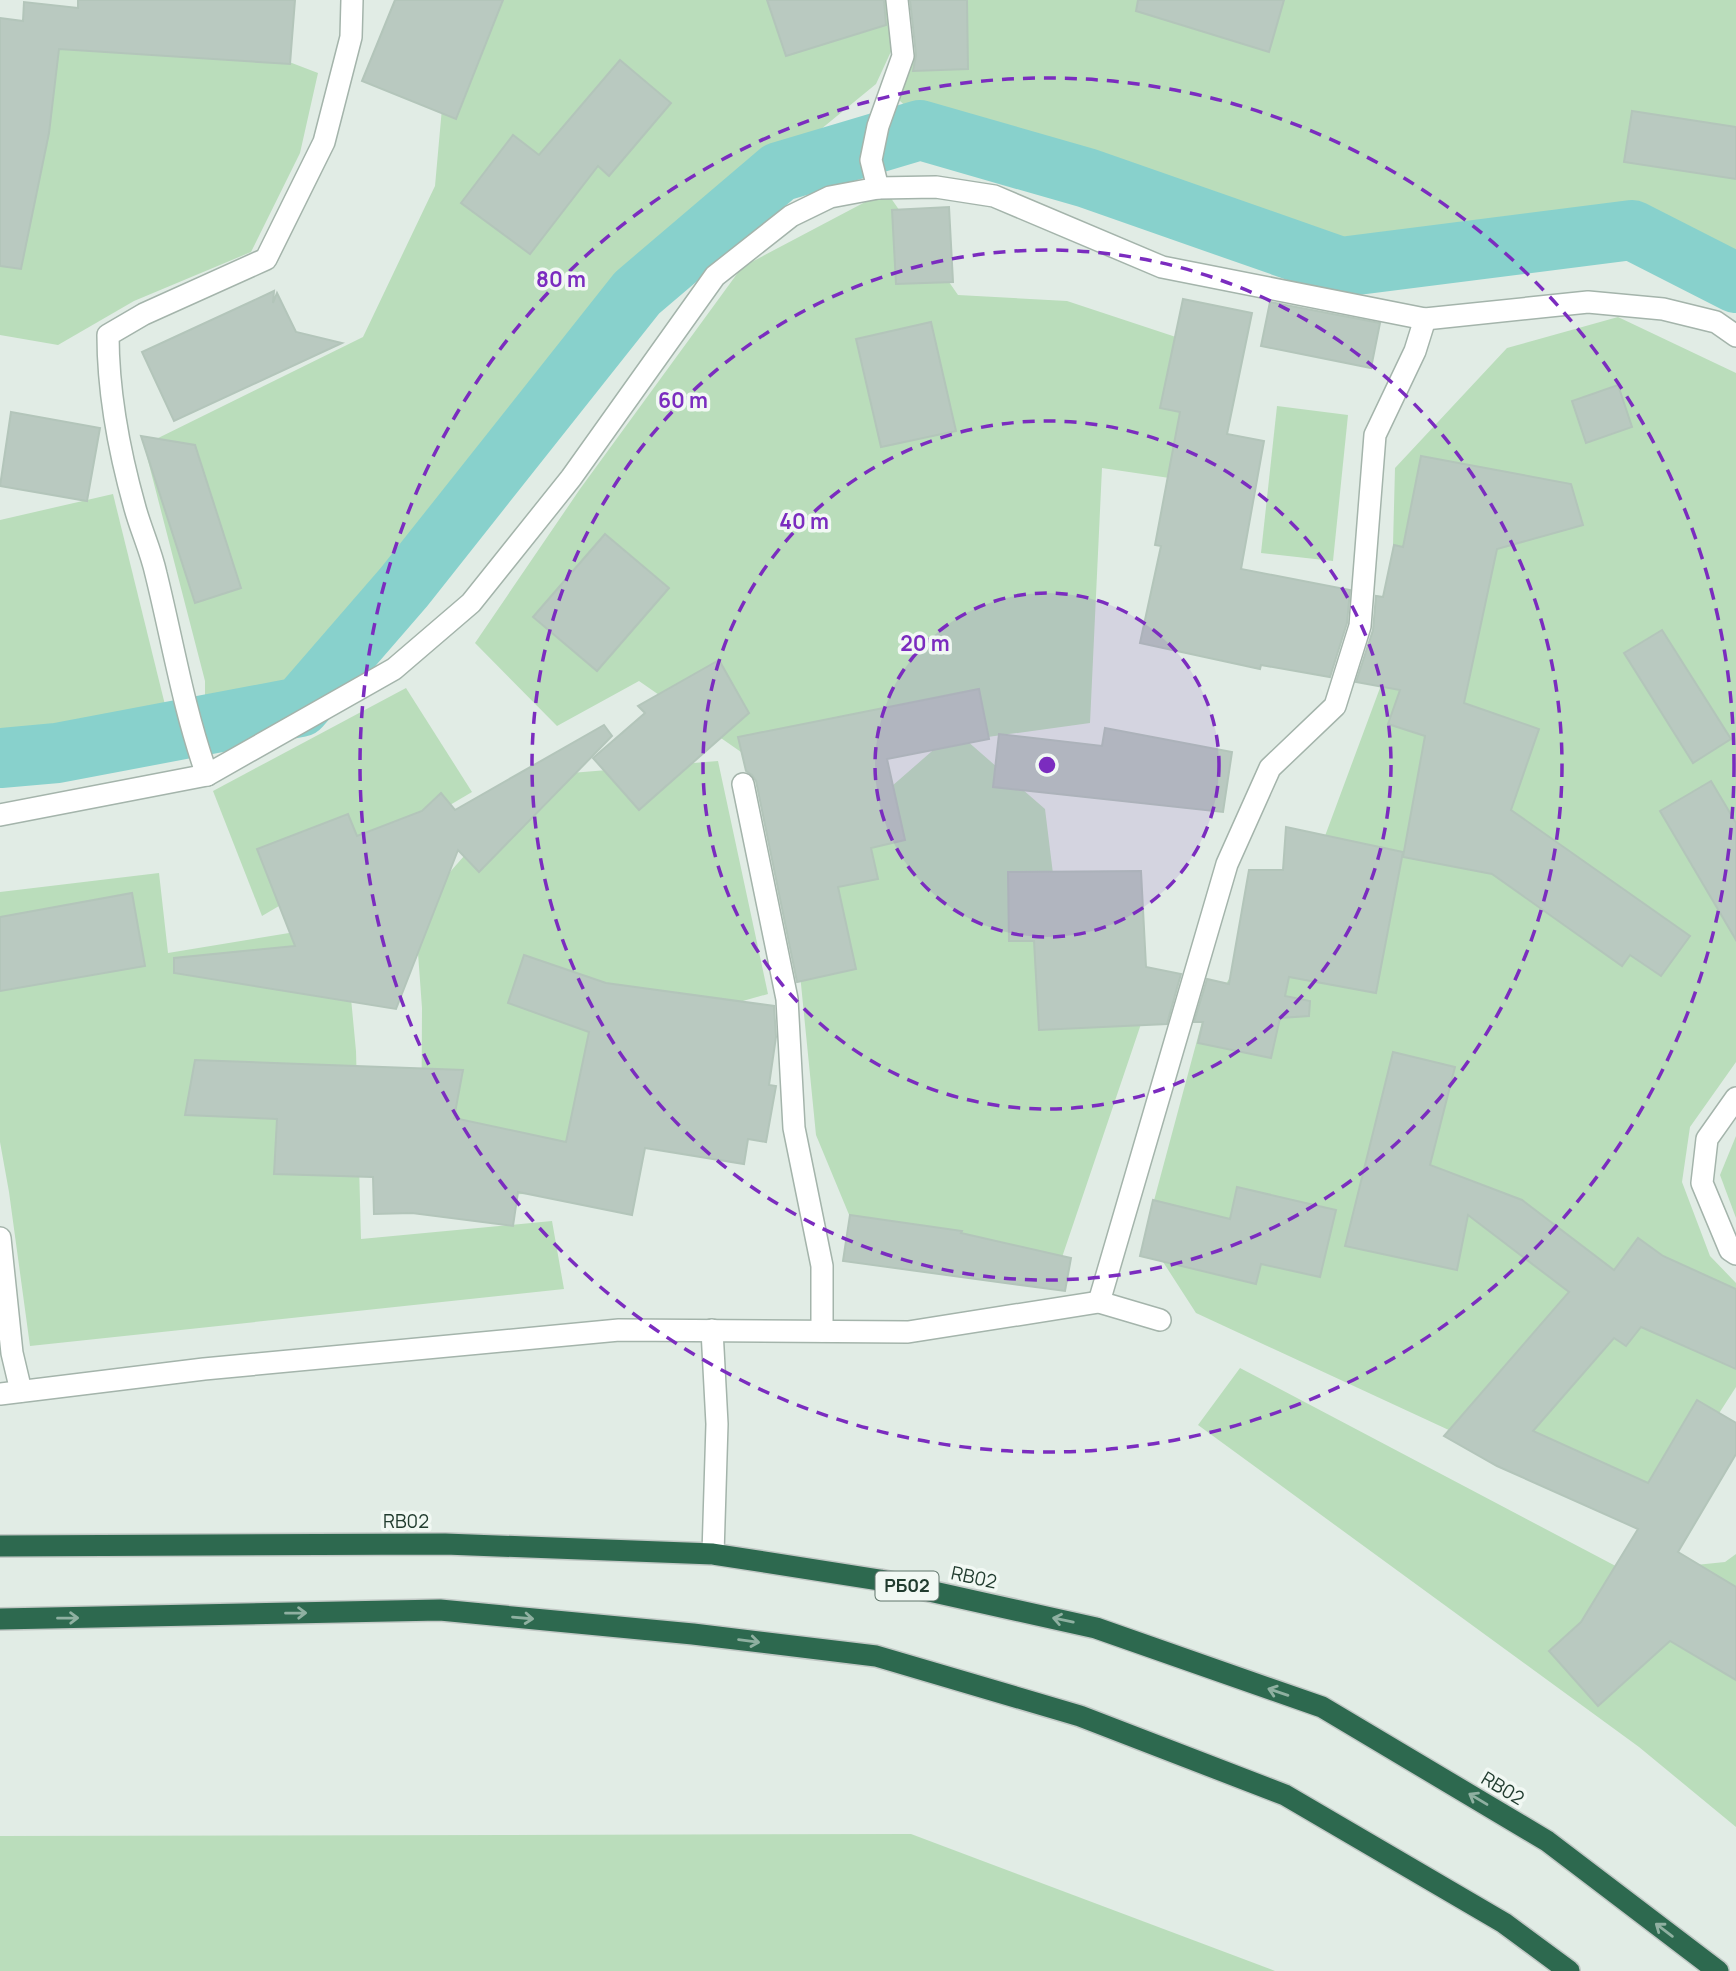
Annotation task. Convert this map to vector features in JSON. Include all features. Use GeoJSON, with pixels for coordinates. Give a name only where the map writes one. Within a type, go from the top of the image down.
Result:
{"type":"FeatureCollection","features":[{"type":"Feature","properties":{"kind":"highway","name":"RB02"},"geometry":{"type":"LineString","coordinates":[[0,1546],[445,1544],[713,1554],[880,1580],[1096,1628],[1322,1707],[1548,1841],[1718,1971]]}},
{"type":"Feature","properties":{"kind":"highway"},"geometry":{"type":"LineString","coordinates":[[0,1619],[440,1610],[693,1634],[876,1656],[1080,1716],[1285,1795],[1504,1923],[1569,1971]]}},
{"type":"Feature","properties":{"kind":"street"},"geometry":{"type":"LineString","coordinates":[[207,775],[191,732],[156,572],[135,510],[113,419],[108,372],[108,335],[144,314],[266,259],[324,142],[351,37],[352,0]]}},
{"type":"Feature","properties":{"kind":"street"},"geometry":{"type":"LineString","coordinates":[[878,188],[872,156],[878,126],[903,56],[897,0]]}},
{"type":"Feature","properties":{"kind":"street"},"geometry":{"type":"LineString","coordinates":[[0,815],[207,775],[394,669],[471,603],[571,478],[715,276],[791,216],[830,197],[878,188],[936,187],[994,196],[1162,267],[1426,319],[1588,302],[1662,309],[1716,322],[1736,337]]}},
{"type":"Feature","properties":{"kind":"street"},"geometry":{"type":"LineString","coordinates":[[1099,1302],[1227,864],[1270,768],[1335,706],[1360,626],[1375,435],[1415,351],[1426,319]]}},
{"type":"Feature","properties":{"kind":"street"},"geometry":{"type":"LineString","coordinates":[[743,784],[788,999],[794,1128],[822,1266],[821,1331]]}},
{"type":"Feature","properties":{"kind":"street"},"geometry":{"type":"LineString","coordinates":[[1736,1098],[1707,1139],[1703,1183],[1730,1250],[1736,1254]]}},
{"type":"Feature","properties":{"kind":"street"},"geometry":{"type":"LineString","coordinates":[[0,1238],[12,1353],[11,1393],[204,1369],[619,1330],[908,1332],[1099,1302],[1160,1320]]}},
{"type":"Feature","properties":{"kind":"street"},"geometry":{"type":"LineString","coordinates":[[712,1331],[717,1424],[713,1554]]}},
{"type":"Feature","properties":{"kind":"green space"},"geometry":{"type":"Polygon","coordinates":[[[459,0],[891,0],[894,45],[876,84],[626,289],[395,584],[269,694],[205,709],[205,681],[144,445],[363,337],[435,186],[448,41],[459,0]]]}},
{"type":"Feature","properties":{"kind":"green space"},"geometry":{"type":"Polygon","coordinates":[[[921,0],[1736,0],[1736,274],[1636,222],[1495,253],[1343,261],[1090,168],[918,118],[899,100],[921,33],[921,0]]]}},
{"type":"Feature","properties":{"kind":"green space"},"geometry":{"type":"Polygon","coordinates":[[[213,33],[318,73],[300,153],[251,252],[134,301],[58,345],[0,335],[0,191],[43,45],[213,33]]]}},
{"type":"Feature","properties":{"kind":"green space"},"geometry":{"type":"Polygon","coordinates":[[[886,191],[958,295],[1067,301],[1194,343],[1183,480],[1102,468],[1090,723],[966,740],[1045,809],[1064,963],[1143,1018],[1055,1278],[862,1246],[816,1135],[800,974],[829,841],[939,745],[764,768],[639,681],[557,726],[475,643],[580,489],[742,267],[886,191]]]}},
{"type":"Feature","properties":{"kind":"green space"},"geometry":{"type":"Polygon","coordinates":[[[1618,317],[1736,373],[1736,1062],[1690,1127],[1682,1182],[1710,1256],[1736,1283],[1736,1387],[1707,1432],[1637,1517],[1196,1313],[1145,1234],[1203,1018],[1325,836],[1390,661],[1395,468],[1507,348],[1618,317]]]}},
{"type":"Feature","properties":{"kind":"green space"},"geometry":{"type":"Polygon","coordinates":[[[1277,406],[1348,415],[1333,561],[1261,553],[1277,406]]]}},
{"type":"Feature","properties":{"kind":"green space"},"geometry":{"type":"Polygon","coordinates":[[[113,494],[168,717],[58,743],[0,748],[0,520],[113,494]]]}},
{"type":"Feature","properties":{"kind":"green space"},"geometry":{"type":"Polygon","coordinates":[[[406,688],[472,792],[262,916],[213,791],[406,688]]]}},
{"type":"Feature","properties":{"kind":"green space"},"geometry":{"type":"Polygon","coordinates":[[[718,761],[768,994],[668,1022],[624,1193],[421,1195],[422,1008],[415,912],[534,776],[718,761]]]}},
{"type":"Feature","properties":{"kind":"green space"},"geometry":{"type":"Polygon","coordinates":[[[159,873],[168,953],[344,924],[356,1051],[361,1239],[552,1221],[564,1289],[30,1346],[0,1142],[0,892],[159,873]]]}},
{"type":"Feature","properties":{"kind":"green space"},"geometry":{"type":"Polygon","coordinates":[[[1736,1136],[1736,1218],[1720,1175],[1736,1136]]]}},
{"type":"Feature","properties":{"kind":"green space"},"geometry":{"type":"Polygon","coordinates":[[[1240,1368],[1627,1572],[1725,1562],[1736,1554],[1736,1827],[1639,1747],[1198,1425],[1240,1368]]]}},
{"type":"Feature","properties":{"kind":"green space"},"geometry":{"type":"Polygon","coordinates":[[[911,1834],[1275,1971],[0,1971],[0,1836],[911,1834]]]}},
{"type":"Feature","properties":{"kind":"building"},"geometry":{"type":"Polygon","coordinates":[[[78,0],[295,0],[290,64],[59,49],[49,133],[21,269],[0,266],[0,18],[23,21],[24,2],[78,8],[78,0]]]}},
{"type":"Feature","properties":{"kind":"building"},"geometry":{"type":"Polygon","coordinates":[[[395,0],[503,0],[456,119],[362,81],[395,0]]]}},
{"type":"Feature","properties":{"kind":"building"},"geometry":{"type":"Polygon","coordinates":[[[767,0],[884,0],[886,25],[786,56],[767,0]]]}},
{"type":"Feature","properties":{"kind":"building"},"geometry":{"type":"Polygon","coordinates":[[[910,0],[967,0],[968,69],[913,71],[916,55],[910,0]]]}},
{"type":"Feature","properties":{"kind":"building"},"geometry":{"type":"Polygon","coordinates":[[[1138,0],[1284,0],[1269,52],[1136,11],[1138,0]]]}},
{"type":"Feature","properties":{"kind":"building"},"geometry":{"type":"Polygon","coordinates":[[[620,60],[671,103],[609,176],[598,166],[530,254],[461,203],[513,135],[539,155],[620,60]]]}},
{"type":"Feature","properties":{"kind":"building"},"geometry":{"type":"Polygon","coordinates":[[[1632,111],[1736,127],[1736,179],[1624,162],[1632,111]]]}},
{"type":"Feature","properties":{"kind":"building"},"geometry":{"type":"Polygon","coordinates":[[[949,207],[953,282],[896,284],[892,210],[949,207]]]}},
{"type":"Feature","properties":{"kind":"building"},"geometry":{"type":"Polygon","coordinates":[[[274,291],[273,303],[277,293],[296,332],[342,343],[174,421],[142,352],[274,291]]]}},
{"type":"Feature","properties":{"kind":"building"},"geometry":{"type":"Polygon","coordinates":[[[1183,299],[1252,313],[1227,434],[1264,441],[1241,569],[1350,590],[1347,623],[1330,677],[1261,665],[1260,669],[1140,643],[1161,546],[1155,545],[1180,412],[1160,408],[1183,299]]]}},
{"type":"Feature","properties":{"kind":"building"},"geometry":{"type":"Polygon","coordinates":[[[1270,302],[1380,323],[1371,368],[1261,346],[1270,302]]]}},
{"type":"Feature","properties":{"kind":"building"},"geometry":{"type":"Polygon","coordinates":[[[931,322],[956,431],[881,447],[856,339],[931,322]]]}},
{"type":"Feature","properties":{"kind":"building"},"geometry":{"type":"Polygon","coordinates":[[[1618,385],[1632,427],[1586,443],[1572,401],[1618,385]]]}},
{"type":"Feature","properties":{"kind":"building"},"geometry":{"type":"Polygon","coordinates":[[[11,412],[100,428],[87,501],[0,486],[11,412]]]}},
{"type":"Feature","properties":{"kind":"building"},"geometry":{"type":"Polygon","coordinates":[[[141,436],[195,445],[241,588],[195,603],[141,436]]]}},
{"type":"Feature","properties":{"kind":"building"},"geometry":{"type":"Polygon","coordinates":[[[1421,456],[1571,484],[1583,525],[1497,549],[1464,703],[1539,729],[1511,810],[1690,936],[1661,976],[1630,955],[1622,966],[1492,874],[1403,857],[1425,736],[1388,724],[1400,690],[1356,682],[1373,630],[1376,596],[1383,597],[1394,545],[1403,547],[1421,456]]]}},
{"type":"Feature","properties":{"kind":"building"},"geometry":{"type":"Polygon","coordinates":[[[605,534],[669,588],[597,671],[533,617],[605,534]]]}},
{"type":"Feature","properties":{"kind":"building"},"geometry":{"type":"Polygon","coordinates":[[[1662,630],[1731,739],[1693,763],[1624,653],[1662,630]]]}},
{"type":"Feature","properties":{"kind":"building"},"geometry":{"type":"Polygon","coordinates":[[[719,660],[749,713],[639,810],[593,758],[645,713],[638,706],[719,660]]]}},
{"type":"Feature","properties":{"kind":"building"},"geometry":{"type":"Polygon","coordinates":[[[979,689],[989,739],[887,759],[905,840],[871,848],[878,879],[838,887],[856,969],[797,982],[756,781],[746,771],[738,737],[979,689]]]}},
{"type":"Feature","properties":{"kind":"building"},"geometry":{"type":"Polygon","coordinates":[[[604,725],[612,736],[479,872],[458,850],[396,1009],[174,973],[174,958],[295,946],[257,849],[348,814],[357,836],[422,811],[441,793],[455,810],[604,725]]]}},
{"type":"Feature","properties":{"kind":"building"},"geometry":{"type":"Polygon","coordinates":[[[1105,728],[1232,752],[1223,812],[993,787],[999,734],[1102,746],[1105,728]]]}},
{"type":"Feature","properties":{"kind":"building"},"geometry":{"type":"Polygon","coordinates":[[[1711,781],[1736,823],[1736,940],[1660,811],[1711,781]]]}},
{"type":"Feature","properties":{"kind":"building"},"geometry":{"type":"Polygon","coordinates":[[[1286,827],[1403,852],[1376,993],[1289,977],[1285,996],[1310,1001],[1309,1016],[1280,1018],[1271,1058],[1198,1043],[1203,1022],[1194,1022],[1207,979],[1229,984],[1249,870],[1283,870],[1286,827]]]}},
{"type":"Feature","properties":{"kind":"building"},"geometry":{"type":"Polygon","coordinates":[[[1141,871],[1146,967],[1181,974],[1167,1024],[1039,1030],[1034,941],[1009,941],[1008,872],[1141,871]]]}},
{"type":"Feature","properties":{"kind":"building"},"geometry":{"type":"Polygon","coordinates":[[[132,893],[145,966],[0,991],[0,917],[132,893]]]}},
{"type":"Feature","properties":{"kind":"building"},"geometry":{"type":"Polygon","coordinates":[[[524,955],[606,983],[774,1006],[776,1037],[769,1085],[776,1086],[766,1142],[748,1139],[744,1164],[645,1148],[632,1215],[518,1192],[513,1226],[412,1213],[374,1214],[373,1177],[274,1174],[277,1119],[185,1115],[195,1060],[463,1070],[454,1118],[566,1142],[589,1032],[508,1003],[524,955]]]}},
{"type":"Feature","properties":{"kind":"building"},"geometry":{"type":"Polygon","coordinates":[[[1393,1052],[1455,1067],[1430,1165],[1522,1200],[1614,1270],[1638,1238],[1663,1256],[1736,1289],[1736,1369],[1641,1327],[1626,1346],[1614,1338],[1533,1431],[1648,1483],[1697,1400],[1736,1423],[1736,1454],[1678,1552],[1736,1587],[1736,1680],[1670,1641],[1598,1706],[1549,1651],[1581,1622],[1638,1529],[1497,1466],[1444,1436],[1569,1292],[1468,1215],[1457,1270],[1345,1246],[1393,1052]]]}},
{"type":"Feature","properties":{"kind":"building"},"geometry":{"type":"Polygon","coordinates":[[[1237,1187],[1336,1210],[1320,1277],[1261,1264],[1256,1284],[1140,1256],[1153,1200],[1230,1219],[1237,1187]]]}},
{"type":"Feature","properties":{"kind":"building"},"geometry":{"type":"Polygon","coordinates":[[[850,1215],[962,1231],[961,1233],[1071,1258],[1065,1291],[843,1261],[850,1215]]]}},
{"type":"Feature","properties":{"kind":"waterway"},"geometry":{"type":"LineString","coordinates":[[0,758],[57,753],[300,707],[404,587],[637,293],[779,172],[920,130],[1087,178],[1341,267],[1632,230],[1736,283]]}}]}
